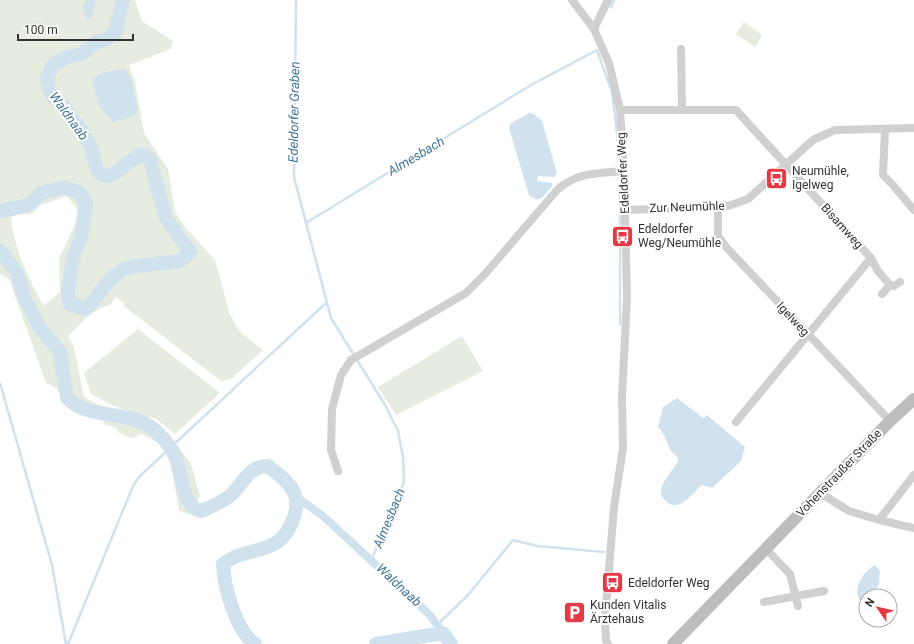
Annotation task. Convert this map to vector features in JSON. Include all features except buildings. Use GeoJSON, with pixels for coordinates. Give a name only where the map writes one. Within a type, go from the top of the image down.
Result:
{"type":"FeatureCollection","features":[{"type":"Feature","properties":{"kind":"main road","name":"Vohenstraußer Straße"},"geometry":{"type":"LineString","coordinates":[[673,644],[914,398]]}},
{"type":"Feature","properties":{"kind":"street","name":"Edeldorfer Weg"},"geometry":{"type":"LineString","coordinates":[[572,0],[594,29],[609,63],[620,110],[624,171],[627,297],[622,397],[623,448],[614,507],[605,613],[606,640],[608,644]]}},
{"type":"Feature","properties":{"kind":"street"},"geometry":{"type":"LineString","coordinates":[[594,29],[608,0]]}},
{"type":"Feature","properties":{"kind":"street"},"geometry":{"type":"LineString","coordinates":[[681,49],[682,109]]}},
{"type":"Feature","properties":{"kind":"street","name":"Bisamweg"},"geometry":{"type":"LineString","coordinates":[[620,110],[736,110],[871,258],[878,271],[890,285]]}},
{"type":"Feature","properties":{"kind":"street","name":"Zur Neumühle"},"geometry":{"type":"LineString","coordinates":[[625,210],[718,207],[731,205],[748,198],[813,140],[835,130],[914,128]]}},
{"type":"Feature","properties":{"kind":"street"},"geometry":{"type":"LineString","coordinates":[[885,129],[882,175],[891,183],[914,210]]}},
{"type":"Feature","properties":{"kind":"street"},"geometry":{"type":"LineString","coordinates":[[338,471],[331,450],[332,409],[341,375],[351,360],[466,293],[485,274],[557,190],[567,181],[580,176],[624,171]]}},
{"type":"Feature","properties":{"kind":"street","name":"Igelweg"},"geometry":{"type":"LineString","coordinates":[[718,207],[718,236],[726,247],[890,421]]}},
{"type":"Feature","properties":{"kind":"street","name":"Bisamweg"},"geometry":{"type":"LineString","coordinates":[[736,422],[871,258]]}},
{"type":"Feature","properties":{"kind":"street"},"geometry":{"type":"LineString","coordinates":[[882,294],[890,285],[894,286],[900,282]]}},
{"type":"Feature","properties":{"kind":"street"},"geometry":{"type":"LineString","coordinates":[[879,520],[914,475]]}},
{"type":"Feature","properties":{"kind":"street"},"geometry":{"type":"LineString","coordinates":[[820,494],[849,510],[879,520],[914,528]]}},
{"type":"Feature","properties":{"kind":"street"},"geometry":{"type":"LineString","coordinates":[[766,549],[790,574],[798,606]]}},
{"type":"Feature","properties":{"kind":"street"},"geometry":{"type":"LineString","coordinates":[[764,602],[824,591]]}},
{"type":"Feature","properties":{"kind":"shaded area"},"geometry":{"type":"Polygon","coordinates":[[[0,0],[135,0],[142,21],[173,41],[171,49],[129,65],[135,82],[144,133],[168,169],[175,212],[185,227],[215,260],[229,312],[239,331],[263,350],[231,379],[221,381],[124,306],[124,303],[116,297],[110,305],[92,313],[87,317],[68,336],[74,348],[84,397],[106,409],[136,414],[114,406],[91,394],[84,373],[138,329],[220,393],[175,434],[156,419],[141,415],[167,432],[191,464],[200,496],[190,515],[179,510],[170,460],[160,444],[141,434],[132,438],[119,433],[116,428],[104,424],[102,418],[65,405],[57,388],[46,383],[9,279],[0,274],[0,0]],[[67,196],[35,207],[34,212],[28,215],[23,213],[11,217],[15,241],[23,263],[44,306],[60,292],[59,259],[80,213],[67,196]]]}},
{"type":"Feature","properties":{"kind":"shaded area"},"geometry":{"type":"Polygon","coordinates":[[[744,22],[762,35],[755,47],[736,34],[744,22]]]}},
{"type":"Feature","properties":{"kind":"shaded area"},"geometry":{"type":"Polygon","coordinates":[[[462,336],[483,371],[396,415],[378,387],[462,336]]]}},
{"type":"Feature","properties":{"kind":"water"},"geometry":{"type":"Polygon","coordinates":[[[86,0],[96,0],[92,17],[87,20],[83,7],[86,0]]]}},
{"type":"Feature","properties":{"kind":"water"},"geometry":{"type":"Polygon","coordinates":[[[125,69],[130,76],[138,109],[133,117],[113,122],[99,106],[92,81],[102,73],[125,69]]]}},
{"type":"Feature","properties":{"kind":"water"},"geometry":{"type":"Polygon","coordinates":[[[529,113],[534,114],[542,121],[557,173],[554,177],[538,176],[537,181],[552,183],[552,186],[542,198],[539,199],[533,198],[529,195],[509,128],[511,123],[529,113]]]}},
{"type":"Feature","properties":{"kind":"water"},"geometry":{"type":"Polygon","coordinates":[[[677,398],[703,418],[707,415],[745,447],[741,461],[712,488],[702,485],[679,505],[674,505],[663,499],[661,493],[662,486],[677,463],[678,458],[671,451],[664,435],[658,427],[663,407],[677,398]]]}},
{"type":"Feature","properties":{"kind":"water"},"geometry":{"type":"Polygon","coordinates":[[[875,565],[880,571],[879,584],[877,588],[858,588],[858,595],[857,589],[859,583],[870,568],[875,565]]]}},
{"type":"Feature","properties":{"kind":"waterway","name":"Waldnaab"},"geometry":{"type":"LineString","coordinates":[[0,211],[21,207],[32,203],[41,193],[65,187],[80,193],[86,203],[81,238],[73,257],[68,293],[70,304],[85,309],[97,297],[110,280],[121,271],[129,267],[180,261],[190,252],[166,218],[151,161],[146,156],[140,154],[114,174],[107,176],[102,175],[97,170],[91,147],[83,133],[63,105],[53,97],[49,88],[47,78],[53,65],[67,57],[82,54],[96,42],[105,40],[115,33],[123,0]]}},
{"type":"Feature","properties":{"kind":"waterway","name":"Almesbach"},"geometry":{"type":"LineString","coordinates":[[296,0],[294,177],[331,318],[385,405],[398,431],[403,457],[404,482],[371,561]]}},
{"type":"Feature","properties":{"kind":"waterway","name":"Almesbach"},"geometry":{"type":"LineString","coordinates":[[611,7],[614,0]]}},
{"type":"Feature","properties":{"kind":"waterway","name":"Almesbach"},"geometry":{"type":"LineString","coordinates":[[306,223],[531,85],[597,50],[612,92],[618,141]]}},
{"type":"Feature","properties":{"kind":"waterway"},"geometry":{"type":"LineString","coordinates":[[619,156],[620,166]]}},
{"type":"Feature","properties":{"kind":"waterway"},"geometry":{"type":"LineString","coordinates":[[620,178],[620,325]]}},
{"type":"Feature","properties":{"kind":"waterway","name":"Waldnaab"},"geometry":{"type":"LineString","coordinates":[[0,250],[17,273],[25,299],[40,328],[60,352],[67,398],[86,410],[135,420],[147,425],[157,432],[174,454],[186,496],[194,508],[201,511],[225,499],[232,494],[247,476],[256,468],[262,466],[268,466],[290,486],[295,495],[296,509],[288,531],[283,537],[278,542],[266,548],[234,557],[223,564],[232,608],[242,629],[248,638],[255,644]]}},
{"type":"Feature","properties":{"kind":"waterway","name":"Almesbach"},"geometry":{"type":"LineString","coordinates":[[170,448],[327,302]]}},
{"type":"Feature","properties":{"kind":"waterway"},"geometry":{"type":"LineString","coordinates":[[0,383],[52,565],[66,644]]}},
{"type":"Feature","properties":{"kind":"waterway","name":"Almesbach"},"geometry":{"type":"LineString","coordinates":[[66,641],[68,644],[133,486],[139,477],[168,450]]}},
{"type":"Feature","properties":{"kind":"waterway","name":"Almesbach"},"geometry":{"type":"LineString","coordinates":[[295,496],[323,516],[402,589],[429,614],[443,633]]}},
{"type":"Feature","properties":{"kind":"waterway"},"geometry":{"type":"LineString","coordinates":[[437,625],[468,595],[513,540],[537,546],[604,552]]}},
{"type":"Feature","properties":{"kind":"waterway","name":"Waldnaab"},"geometry":{"type":"LineString","coordinates":[[376,644],[443,633],[451,644]]}},
{"type":"Feature","properties":{"kind":"place","name":"Neumühle, Igelweg"},"geometry":{"type":"Point","coordinates":[776,178]}},
{"type":"Feature","properties":{"kind":"place","name":"Edeldorfer Weg/Neumühle"},"geometry":{"type":"Point","coordinates":[623,236]}},
{"type":"Feature","properties":{"kind":"place","name":"Edeldorfer Weg"},"geometry":{"type":"Point","coordinates":[613,583]}},
{"type":"Feature","properties":{"kind":"place","name":"Kunden Vitalis Ärztehaus"},"geometry":{"type":"Point","coordinates":[574,612]}},
{"type":"Feature","properties":{"kind":"water label","name":"Edeldorfer Graben"},"geometry":{"type":"Point","coordinates":[294,112]}}]}
